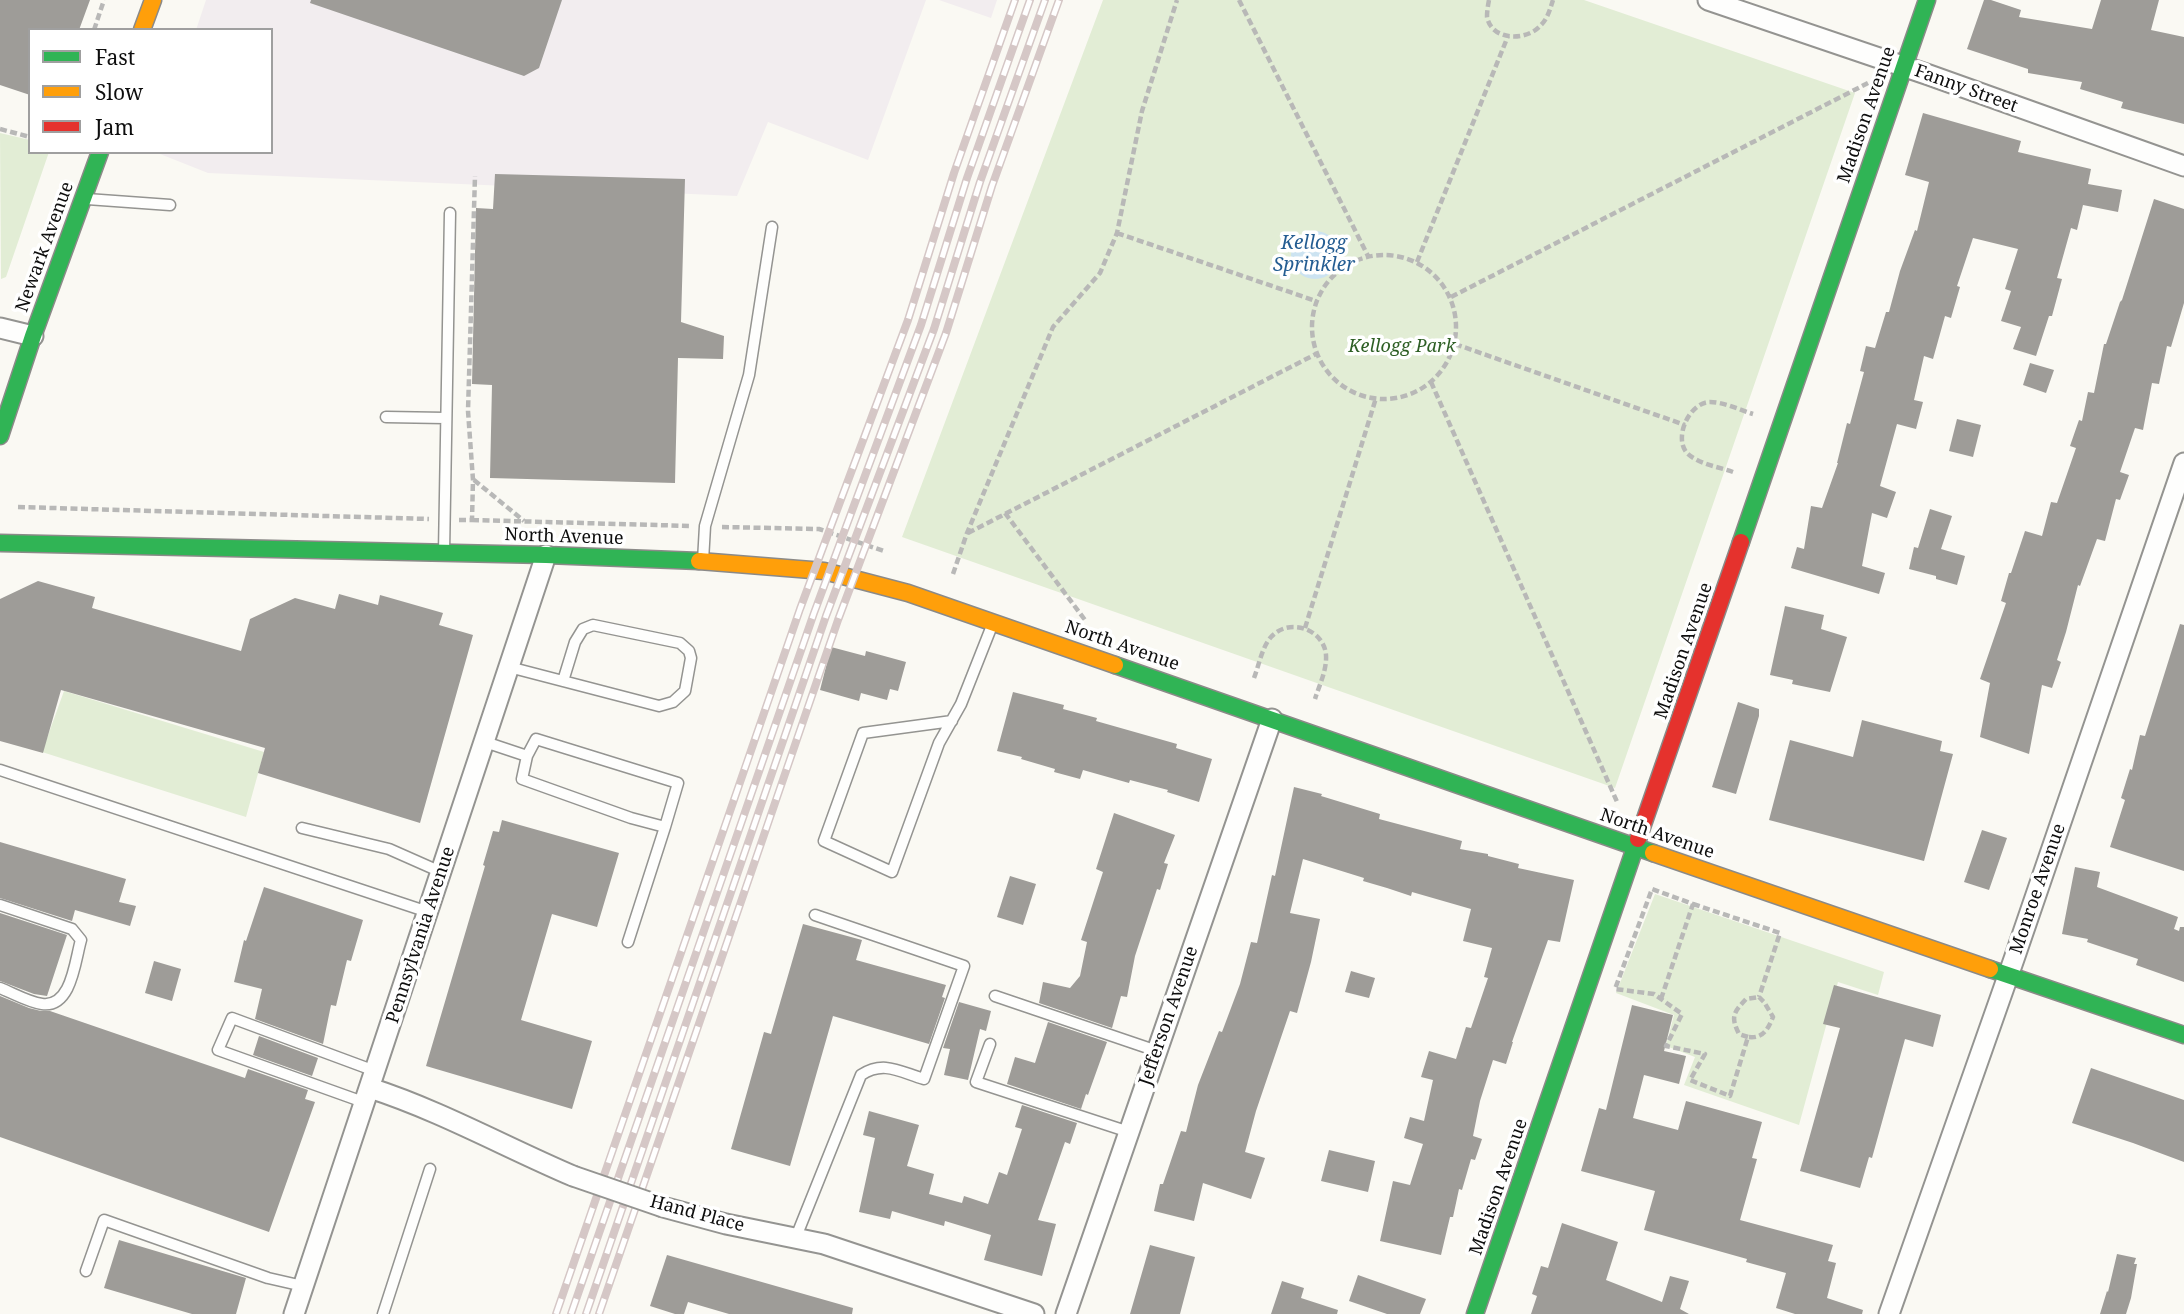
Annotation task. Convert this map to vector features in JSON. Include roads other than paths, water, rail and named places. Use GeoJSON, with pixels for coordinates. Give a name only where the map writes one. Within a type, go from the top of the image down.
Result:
{"type":"FeatureCollection","features":[{"type":"Feature","properties":{"kind":"main road"},"geometry":{"type":"LineString","coordinates":[[143,28],[153,0]]}},
{"type":"Feature","properties":{"kind":"main road","name":"Madison Avenue"},"geometry":{"type":"LineString","coordinates":[[1475,1314],[1927,0]]}},
{"type":"Feature","properties":{"kind":"main road","name":"Newark Avenue"},"geometry":{"type":"LineString","coordinates":[[0,436],[99,154]]}},
{"type":"Feature","properties":{"kind":"main road","name":"North Avenue"},"geometry":{"type":"LineString","coordinates":[[0,543],[546,555],[740,563],[824,571],[908,593],[993,622],[1637,848],[2184,1035]]}},
{"type":"Feature","properties":{"kind":"street","name":"Fanny Street"},"geometry":{"type":"LineString","coordinates":[[1708,0],[1904,66],[2184,166]]}},
{"type":"Feature","properties":{"kind":"street"},"geometry":{"type":"LineString","coordinates":[[0,328],[33,336]]}},
{"type":"Feature","properties":{"kind":"street","name":"Monroe Avenue"},"geometry":{"type":"LineString","coordinates":[[1889,1314],[2184,463]]}},
{"type":"Feature","properties":{"kind":"street","name":"Pennsylvania Avenue"},"geometry":{"type":"LineString","coordinates":[[294,1314],[546,555]]}},
{"type":"Feature","properties":{"kind":"street","name":"Jefferson Avenue"},"geometry":{"type":"LineString","coordinates":[[1066,1314],[1272,719]]}},
{"type":"Feature","properties":{"kind":"street","name":"Hand Place"},"geometry":{"type":"LineString","coordinates":[[371,1087],[437,1112],[573,1176],[663,1207],[726,1224],[824,1244],[1034,1314]]}},
{"type":"Feature","properties":{"kind":"lane"},"geometry":{"type":"LineString","coordinates":[[84,199],[170,205]]}},
{"type":"Feature","properties":{"kind":"lane"},"geometry":{"type":"LineString","coordinates":[[444,553],[450,213]]}},
{"type":"Feature","properties":{"kind":"lane"},"geometry":{"type":"LineString","coordinates":[[703,561],[705,526],[749,375],[772,227]]}},
{"type":"Feature","properties":{"kind":"lane"},"geometry":{"type":"LineString","coordinates":[[386,417],[445,418]]}},
{"type":"Feature","properties":{"kind":"lane"},"geometry":{"type":"LineString","coordinates":[[952,721],[863,733],[824,841],[892,872],[939,743],[952,721],[961,704],[993,622]]}},
{"type":"Feature","properties":{"kind":"lane"},"geometry":{"type":"LineString","coordinates":[[509,667],[659,706],[673,702],[685,691],[691,658],[689,650],[680,643],[593,625],[583,629],[575,642],[563,681]]}},
{"type":"Feature","properties":{"kind":"lane"},"geometry":{"type":"LineString","coordinates":[[628,942],[665,827],[678,783],[536,739],[527,756],[522,779],[631,818],[665,827]]}},
{"type":"Feature","properties":{"kind":"lane"},"geometry":{"type":"LineString","coordinates":[[485,742],[527,756]]}},
{"type":"Feature","properties":{"kind":"lane"},"geometry":{"type":"LineString","coordinates":[[0,770],[428,912]]}},
{"type":"Feature","properties":{"kind":"lane"},"geometry":{"type":"LineString","coordinates":[[302,828],[388,849],[442,872]]}},
{"type":"Feature","properties":{"kind":"lane"},"geometry":{"type":"LineString","coordinates":[[0,905],[72,929],[81,940],[68,991],[56,1003],[43,1004],[0,988]]}},
{"type":"Feature","properties":{"kind":"lane"},"geometry":{"type":"LineString","coordinates":[[796,1237],[861,1075],[872,1068],[887,1068],[924,1079],[964,965],[815,915]]}},
{"type":"Feature","properties":{"kind":"lane"},"geometry":{"type":"LineString","coordinates":[[995,996],[1157,1051]]}},
{"type":"Feature","properties":{"kind":"lane"},"geometry":{"type":"LineString","coordinates":[[232,1018],[371,1087],[218,1050],[232,1018]]}},
{"type":"Feature","properties":{"kind":"lane"},"geometry":{"type":"LineString","coordinates":[[990,1044],[976,1082],[1129,1132]]}},
{"type":"Feature","properties":{"kind":"lane"},"geometry":{"type":"LineString","coordinates":[[383,1314],[430,1169]]}},
{"type":"Feature","properties":{"kind":"lane"},"geometry":{"type":"LineString","coordinates":[[86,1271],[104,1220],[268,1278],[303,1286]]}},
{"type":"Feature","properties":{"kind":"water","name":"Kellogg Sprinkler"},"geometry":{"type":"Polygon","coordinates":[[[1315,231],[1332,238],[1339,255],[1332,272],[1315,279],[1298,272],[1291,255],[1298,238],[1315,231]]]}},
{"type":"Feature","properties":{"kind":"railway"},"geometry":{"type":"LineString","coordinates":[[556,1314],[800,609],[908,320],[954,173],[1015,0]]}},
{"type":"Feature","properties":{"kind":"railway"},"geometry":{"type":"LineString","coordinates":[[571,1314],[814,613],[921,325],[967,178],[1030,0]]}},
{"type":"Feature","properties":{"kind":"railway"},"geometry":{"type":"LineString","coordinates":[[586,1314],[826,616],[934,329],[980,182],[1045,0]]}},
{"type":"Feature","properties":{"kind":"railway"},"geometry":{"type":"LineString","coordinates":[[599,1314],[838,620],[946,333],[992,186],[1059,0]]}},
{"type":"Feature","properties":{"kind":"park label","name":"Kellogg Park"},"geometry":{"type":"Point","coordinates":[1402,347]}}]}
